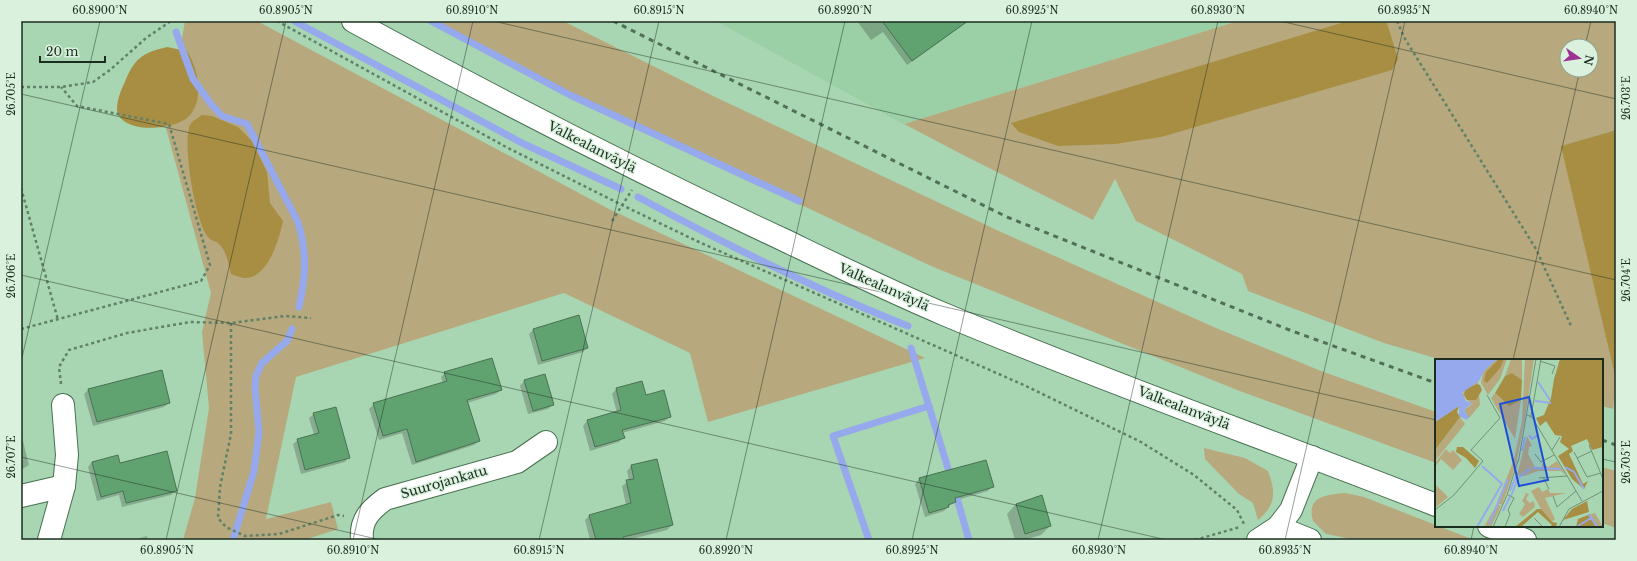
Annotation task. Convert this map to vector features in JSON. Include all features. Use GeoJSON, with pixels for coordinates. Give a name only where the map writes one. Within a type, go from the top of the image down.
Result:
{"type":"FeatureCollection","features":[{"type":"Feature","properties":{"kind":"main road","name":"Valkealanväylä"},"geometry":{"type":"LineString","coordinates":[[353,21],[526,114],[641,172],[944,314],[1027,348],[1435,505]]}},
{"type":"Feature","properties":{"kind":"main road"},"geometry":{"type":"LineString","coordinates":[[49,540],[64,486],[67,454],[63,404]]}},
{"type":"Feature","properties":{"kind":"main road","name":"Suurojankatu"},"geometry":{"type":"LineString","coordinates":[[363,530],[373,508],[385,499],[517,462],[546,442]]}},
{"type":"Feature","properties":{"kind":"main road"},"geometry":{"type":"LineString","coordinates":[[1278,527],[1290,510],[1312,457]]}},
{"type":"Feature","properties":{"kind":"main road"},"geometry":{"type":"LineString","coordinates":[[21,496],[64,486]]}},
{"type":"Feature","properties":{"kind":"main road"},"geometry":{"type":"LineString","coordinates":[[1251,533],[1278,527],[1310,540]]}},
{"type":"Feature","properties":{"kind":"main road"},"geometry":{"type":"LineString","coordinates":[[1492,527],[1525,540]]}},
{"type":"Feature","properties":{"kind":"path"},"geometry":{"type":"LineString","coordinates":[[21,87],[61,87],[93,82],[110,70],[146,38],[171,21]]}},
{"type":"Feature","properties":{"kind":"path"},"geometry":{"type":"LineString","coordinates":[[277,21],[508,148],[623,205],[701,243],[1026,386],[1141,442],[1194,475],[1237,510],[1251,533],[1194,540]]}},
{"type":"Feature","properties":{"kind":"path"},"geometry":{"type":"LineString","coordinates":[[1397,21],[1405,39],[1536,249],[1572,328]]}},
{"type":"Feature","properties":{"kind":"path"},"geometry":{"type":"LineString","coordinates":[[21,329],[201,281],[210,265],[168,124],[77,106],[61,87]]}},
{"type":"Feature","properties":{"kind":"path"},"geometry":{"type":"LineString","coordinates":[[612,221],[623,205],[641,172]]}},
{"type":"Feature","properties":{"kind":"path"},"geometry":{"type":"LineString","coordinates":[[21,188],[58,320]]}},
{"type":"Feature","properties":{"kind":"path"},"geometry":{"type":"LineString","coordinates":[[63,404],[59,367],[69,350],[127,333],[190,322],[231,324],[285,316],[311,318]]}},
{"type":"Feature","properties":{"kind":"path"},"geometry":{"type":"LineString","coordinates":[[231,324],[231,434],[220,487],[218,518],[226,527],[245,536],[279,534],[338,516],[363,530]]}},
{"type":"Feature","properties":{"kind":"shaded area"},"geometry":{"type":"Polygon","coordinates":[[[185,21],[257,21],[607,208],[925,358],[708,422],[690,353],[564,293],[296,377],[266,519],[331,502],[338,529],[304,540],[183,540],[195,498],[209,408],[202,332],[211,293],[166,128],[185,21]]]}},
{"type":"Feature","properties":{"kind":"shaded area"},"geometry":{"type":"Polygon","coordinates":[[[425,21],[563,21],[713,96],[1001,232],[1216,328],[1321,371],[1435,412],[1435,463],[1237,390],[931,266],[667,142],[425,21]]]}},
{"type":"Feature","properties":{"kind":"shaded area"},"geometry":{"type":"Polygon","coordinates":[[[716,21],[1238,21],[903,124],[716,21]]]}},
{"type":"Feature","properties":{"kind":"shaded area"},"geometry":{"type":"Polygon","coordinates":[[[1238,21],[1616,21],[1616,130],[1562,146],[1616,380],[1613,409],[1603,406],[1603,359],[1439,359],[1384,343],[1248,291],[1242,274],[1136,221],[1115,179],[1093,220],[904,124],[1238,21]]]}},
{"type":"Feature","properties":{"kind":"shaded area"},"geometry":{"type":"Polygon","coordinates":[[[1348,21],[1387,23],[1398,59],[1392,70],[1161,137],[1115,144],[1058,146],[1019,132],[1011,123],[1348,21]]]}},
{"type":"Feature","properties":{"kind":"shaded area"},"geometry":{"type":"Polygon","coordinates":[[[167,47],[187,51],[191,58],[197,74],[198,82],[195,107],[191,114],[176,124],[155,128],[133,126],[125,122],[119,116],[117,104],[121,91],[131,69],[140,58],[158,49],[167,47]]]}},
{"type":"Feature","properties":{"kind":"shaded area"},"geometry":{"type":"Polygon","coordinates":[[[202,115],[212,116],[238,127],[252,141],[267,172],[270,203],[283,221],[279,238],[271,257],[266,266],[252,277],[243,278],[231,274],[227,257],[221,246],[211,240],[203,229],[194,200],[189,164],[188,134],[190,125],[202,115]]]}},
{"type":"Feature","properties":{"kind":"shaded area"},"geometry":{"type":"Polygon","coordinates":[[[1616,130],[1616,380],[1561,146],[1616,130]]]}},
{"type":"Feature","properties":{"kind":"shaded area"},"geometry":{"type":"Polygon","coordinates":[[[1204,448],[1245,458],[1268,471],[1271,479],[1273,498],[1268,509],[1258,520],[1253,503],[1239,494],[1205,459],[1204,448]]]}},
{"type":"Feature","properties":{"kind":"shaded area"},"geometry":{"type":"Polygon","coordinates":[[[1603,467],[1616,471],[1616,528],[1603,523],[1603,467]]]}},
{"type":"Feature","properties":{"kind":"shaded area"},"geometry":{"type":"Polygon","coordinates":[[[1345,493],[1364,497],[1435,525],[1435,527],[1441,527],[1474,540],[1356,540],[1326,534],[1313,521],[1312,506],[1319,498],[1345,493]]]}},
{"type":"Feature","properties":{"kind":"building"},"geometry":{"type":"Polygon","coordinates":[[[882,21],[968,21],[912,61],[882,21]]]}},
{"type":"Feature","properties":{"kind":"building"},"geometry":{"type":"Polygon","coordinates":[[[579,315],[588,348],[542,361],[533,329],[579,315]]]}},
{"type":"Feature","properties":{"kind":"building"},"geometry":{"type":"Polygon","coordinates":[[[492,358],[502,390],[467,400],[480,441],[416,462],[407,429],[383,436],[373,403],[447,381],[444,372],[492,358]]]}},
{"type":"Feature","properties":{"kind":"building"},"geometry":{"type":"Polygon","coordinates":[[[162,370],[170,403],[97,422],[88,389],[162,370]]]}},
{"type":"Feature","properties":{"kind":"building"},"geometry":{"type":"Polygon","coordinates":[[[545,374],[554,405],[533,411],[524,380],[545,374]]]}},
{"type":"Feature","properties":{"kind":"building"},"geometry":{"type":"Polygon","coordinates":[[[642,381],[646,395],[664,390],[671,417],[622,430],[625,438],[595,447],[587,420],[621,410],[616,388],[642,381]]]}},
{"type":"Feature","properties":{"kind":"building"},"geometry":{"type":"Polygon","coordinates":[[[336,407],[350,458],[305,470],[297,439],[319,433],[313,413],[336,407]]]}},
{"type":"Feature","properties":{"kind":"building"},"geometry":{"type":"Polygon","coordinates":[[[167,451],[177,491],[126,503],[123,491],[101,497],[92,462],[118,455],[120,463],[167,451]]]}},
{"type":"Feature","properties":{"kind":"building"},"geometry":{"type":"Polygon","coordinates":[[[657,459],[673,525],[623,537],[624,540],[596,540],[589,515],[631,503],[626,480],[634,479],[631,465],[657,459]]]}},
{"type":"Feature","properties":{"kind":"building"},"geometry":{"type":"Polygon","coordinates":[[[986,460],[994,487],[955,498],[956,502],[948,505],[949,507],[929,513],[919,478],[986,460]]]}},
{"type":"Feature","properties":{"kind":"building"},"geometry":{"type":"Polygon","coordinates":[[[1042,495],[1051,526],[1025,534],[1016,504],[1042,495]]]}},
{"type":"Feature","properties":{"kind":"waterway"},"geometry":{"type":"LineString","coordinates":[[294,21],[524,144],[621,189]]}},
{"type":"Feature","properties":{"kind":"waterway"},"geometry":{"type":"LineString","coordinates":[[431,21],[570,95],[799,201]]}},
{"type":"Feature","properties":{"kind":"waterway"},"geometry":{"type":"LineString","coordinates":[[176,32],[193,79],[211,104],[222,116],[247,124],[298,222],[304,254],[303,285],[299,307]]}},
{"type":"Feature","properties":{"kind":"waterway"},"geometry":{"type":"LineString","coordinates":[[638,197],[771,266],[908,326]]}},
{"type":"Feature","properties":{"kind":"waterway"},"geometry":{"type":"LineString","coordinates":[[233,540],[254,471],[259,432],[255,388],[256,376],[262,363],[287,341],[292,329]]}},
{"type":"Feature","properties":{"kind":"waterway"},"geometry":{"type":"LineString","coordinates":[[911,348],[951,478]]}},
{"type":"Feature","properties":{"kind":"waterway"},"geometry":{"type":"LineString","coordinates":[[869,540],[833,436],[929,406]]}},
{"type":"Feature","properties":{"kind":"waterway"},"geometry":{"type":"LineString","coordinates":[[954,488],[969,540]]}},
{"type":"Feature","properties":{"kind":"railway"},"geometry":{"type":"LineString","coordinates":[[613,21],[1007,217],[1292,331],[1435,383]]}},
{"type":"Feature","properties":{"kind":"railway"},"geometry":{"type":"LineString","coordinates":[[1603,440],[1616,445]]}}]}
